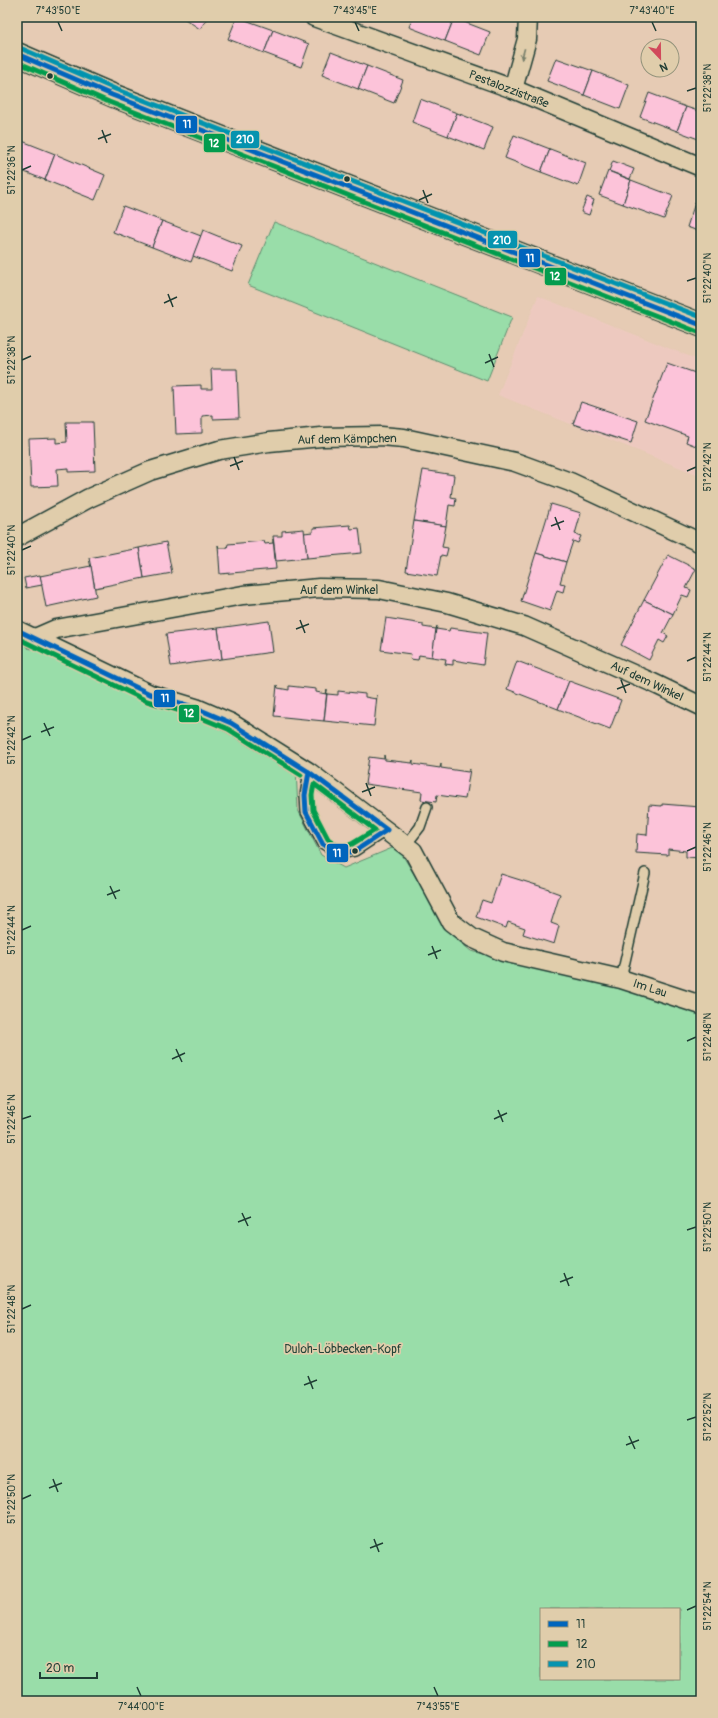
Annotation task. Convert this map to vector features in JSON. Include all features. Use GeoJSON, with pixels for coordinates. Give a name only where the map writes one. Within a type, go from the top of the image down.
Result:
{"type":"FeatureCollection","features":[{"type":"Feature","properties":{"kind":"main road"},"geometry":{"type":"LineString","coordinates":[[17,54],[112,96],[701,325]]}},
{"type":"Feature","properties":{"kind":"main road"},"geometry":{"type":"LineString","coordinates":[[17,66],[112,96]]}},
{"type":"Feature","properties":{"kind":"street","name":"Pestalozzistraße"},"geometry":{"type":"LineString","coordinates":[[314,17],[513,89],[701,168]]}},
{"type":"Feature","properties":{"kind":"street"},"geometry":{"type":"LineString","coordinates":[[513,89],[527,39],[528,17]]}},
{"type":"Feature","properties":{"kind":"street","name":"Auf dem Kämpchen"},"geometry":{"type":"LineString","coordinates":[[17,537],[89,498],[150,471],[219,450],[269,442],[321,437],[381,436],[404,438],[515,462],[570,482],[701,543]]}},
{"type":"Feature","properties":{"kind":"street","name":"Auf dem Winkel"},"geometry":{"type":"LineString","coordinates":[[33,639],[56,629],[243,596],[318,588],[379,589],[446,603],[524,626],[651,682],[701,706]]}},
{"type":"Feature","properties":{"kind":"street","name":"Im Lau"},"geometry":{"type":"LineString","coordinates":[[17,630],[150,694],[196,708],[231,723],[308,772],[414,851],[451,922],[472,938],[503,952],[621,979],[701,1005]]}},
{"type":"Feature","properties":{"kind":"lane"},"geometry":{"type":"LineString","coordinates":[[308,772],[305,795],[306,812],[323,844],[340,854],[355,851],[387,830]]}},
{"type":"Feature","properties":{"kind":"lane"},"geometry":{"type":"LineString","coordinates":[[406,845],[420,827],[427,807]]}},
{"type":"Feature","properties":{"kind":"lane"},"geometry":{"type":"LineString","coordinates":[[621,979],[645,873]]}},
{"type":"Feature","properties":{"kind":"shaded area"},"geometry":{"type":"Polygon","coordinates":[[[538,296],[701,361],[701,476],[498,395],[538,296]]]}},
{"type":"Feature","properties":{"kind":"green space"},"geometry":{"type":"Polygon","coordinates":[[[274,222],[512,317],[487,381],[248,285],[274,222]]]}},
{"type":"Feature","properties":{"kind":"green space","name":"Duloh-Löbbecken-Kopf"},"geometry":{"type":"Polygon","coordinates":[[[17,634],[232,726],[296,768],[298,810],[321,855],[344,868],[397,846],[450,934],[471,951],[701,1004],[701,1701],[17,1701],[17,634]]]}},
{"type":"Feature","properties":{"kind":"building"},"geometry":{"type":"Polygon","coordinates":[[[182,17],[208,17],[200,29],[182,17]]]}},
{"type":"Feature","properties":{"kind":"building"},"geometry":{"type":"Polygon","coordinates":[[[237,17],[273,30],[264,53],[228,39],[237,17]]]}},
{"type":"Feature","properties":{"kind":"building"},"geometry":{"type":"Polygon","coordinates":[[[413,17],[454,18],[445,41],[409,27],[413,17]]]}},
{"type":"Feature","properties":{"kind":"building"},"geometry":{"type":"Polygon","coordinates":[[[454,18],[490,32],[481,55],[445,41],[454,18]]]}},
{"type":"Feature","properties":{"kind":"building"},"geometry":{"type":"Polygon","coordinates":[[[273,30],[309,44],[301,67],[264,53],[273,30]]]}},
{"type":"Feature","properties":{"kind":"building"},"geometry":{"type":"Polygon","coordinates":[[[331,52],[367,66],[358,89],[322,75],[331,52]]]}},
{"type":"Feature","properties":{"kind":"building"},"geometry":{"type":"Polygon","coordinates":[[[556,58],[593,71],[584,95],[547,81],[556,58]]]}},
{"type":"Feature","properties":{"kind":"building"},"geometry":{"type":"Polygon","coordinates":[[[367,66],[403,80],[394,103],[358,89],[367,66]]]}},
{"type":"Feature","properties":{"kind":"building"},"geometry":{"type":"Polygon","coordinates":[[[593,71],[629,85],[620,109],[584,95],[593,71]]]}},
{"type":"Feature","properties":{"kind":"building"},"geometry":{"type":"Polygon","coordinates":[[[649,93],[686,107],[677,131],[640,117],[649,93]]]}},
{"type":"Feature","properties":{"kind":"building"},"geometry":{"type":"Polygon","coordinates":[[[420,99],[457,113],[448,136],[412,122],[420,99]]]}},
{"type":"Feature","properties":{"kind":"building"},"geometry":{"type":"Polygon","coordinates":[[[686,107],[701,112],[701,140],[677,131],[686,107]]]}},
{"type":"Feature","properties":{"kind":"building"},"geometry":{"type":"Polygon","coordinates":[[[457,113],[493,127],[484,150],[448,136],[457,113]]]}},
{"type":"Feature","properties":{"kind":"building"},"geometry":{"type":"Polygon","coordinates":[[[514,135],[550,149],[541,172],[505,158],[514,135]]]}},
{"type":"Feature","properties":{"kind":"building"},"geometry":{"type":"Polygon","coordinates":[[[17,139],[55,154],[45,180],[17,169],[17,139]]]}},
{"type":"Feature","properties":{"kind":"building"},"geometry":{"type":"Polygon","coordinates":[[[550,149],[586,163],[578,186],[541,172],[550,149]]]}},
{"type":"Feature","properties":{"kind":"building"},"geometry":{"type":"Polygon","coordinates":[[[55,154],[105,175],[95,200],[45,180],[55,154]]]}},
{"type":"Feature","properties":{"kind":"building"},"geometry":{"type":"Polygon","coordinates":[[[613,161],[634,169],[630,179],[609,171],[613,161]]]}},
{"type":"Feature","properties":{"kind":"building"},"geometry":{"type":"Polygon","coordinates":[[[608,171],[631,180],[623,204],[599,195],[608,171]]]}},
{"type":"Feature","properties":{"kind":"building"},"geometry":{"type":"Polygon","coordinates":[[[631,180],[673,196],[664,219],[623,204],[631,180]]]}},
{"type":"Feature","properties":{"kind":"building"},"geometry":{"type":"Polygon","coordinates":[[[587,197],[594,200],[589,215],[581,212],[587,197]]]}},
{"type":"Feature","properties":{"kind":"building"},"geometry":{"type":"Polygon","coordinates":[[[695,203],[701,205],[701,232],[687,227],[695,203]]]}},
{"type":"Feature","properties":{"kind":"building"},"geometry":{"type":"Polygon","coordinates":[[[123,206],[162,221],[152,247],[113,232],[123,206]]]}},
{"type":"Feature","properties":{"kind":"building"},"geometry":{"type":"Polygon","coordinates":[[[162,221],[201,236],[191,262],[152,247],[162,221]]]}},
{"type":"Feature","properties":{"kind":"building"},"geometry":{"type":"Polygon","coordinates":[[[203,230],[242,246],[232,271],[193,256],[203,230]]]}},
{"type":"Feature","properties":{"kind":"building"},"geometry":{"type":"Polygon","coordinates":[[[667,363],[701,375],[701,448],[686,442],[688,436],[645,420],[667,363]]]}},
{"type":"Feature","properties":{"kind":"building"},"geometry":{"type":"Polygon","coordinates":[[[211,369],[237,369],[239,418],[213,419],[213,415],[202,416],[202,433],[176,434],[174,386],[201,385],[201,389],[212,389],[211,369]]]}},
{"type":"Feature","properties":{"kind":"building"},"geometry":{"type":"Polygon","coordinates":[[[581,402],[638,421],[631,443],[573,424],[581,402]]]}},
{"type":"Feature","properties":{"kind":"building"},"geometry":{"type":"Polygon","coordinates":[[[66,422],[93,422],[95,471],[68,472],[68,468],[57,469],[58,486],[31,487],[29,439],[56,438],[56,443],[67,442],[66,422]]]}},
{"type":"Feature","properties":{"kind":"building"},"geometry":{"type":"Polygon","coordinates":[[[423,470],[454,475],[451,497],[456,498],[455,506],[449,505],[446,526],[414,521],[423,470]]]}},
{"type":"Feature","properties":{"kind":"building"},"geometry":{"type":"Polygon","coordinates":[[[551,504],[581,513],[575,534],[581,536],[578,543],[573,541],[566,562],[536,553],[551,504]]]}},
{"type":"Feature","properties":{"kind":"building"},"geometry":{"type":"Polygon","coordinates":[[[414,521],[446,526],[442,547],[448,548],[446,556],[441,555],[437,576],[406,571],[414,521]]]}},
{"type":"Feature","properties":{"kind":"building"},"geometry":{"type":"Polygon","coordinates":[[[350,525],[351,529],[359,528],[362,553],[307,558],[304,533],[313,532],[313,528],[350,525]]]}},
{"type":"Feature","properties":{"kind":"building"},"geometry":{"type":"Polygon","coordinates":[[[304,529],[307,558],[276,561],[273,536],[282,536],[282,531],[304,529]]]}},
{"type":"Feature","properties":{"kind":"building"},"geometry":{"type":"Polygon","coordinates":[[[273,539],[276,569],[220,574],[218,545],[219,548],[227,548],[228,544],[264,541],[265,544],[273,543],[273,539]]]}},
{"type":"Feature","properties":{"kind":"building"},"geometry":{"type":"Polygon","coordinates":[[[166,542],[172,573],[144,578],[139,548],[166,542]]]}},
{"type":"Feature","properties":{"kind":"building"},"geometry":{"type":"Polygon","coordinates":[[[139,548],[144,578],[95,588],[89,558],[139,548]]]}},
{"type":"Feature","properties":{"kind":"building"},"geometry":{"type":"Polygon","coordinates":[[[536,553],[566,562],[560,583],[565,584],[563,592],[557,590],[550,611],[521,601],[536,553]]]}},
{"type":"Feature","properties":{"kind":"building"},"geometry":{"type":"Polygon","coordinates":[[[668,555],[696,569],[686,588],[691,590],[688,597],[682,595],[673,614],[644,600],[668,555]]]}},
{"type":"Feature","properties":{"kind":"building"},"geometry":{"type":"Polygon","coordinates":[[[91,566],[96,596],[46,607],[40,576],[91,566]]]}},
{"type":"Feature","properties":{"kind":"building"},"geometry":{"type":"Polygon","coordinates":[[[40,575],[42,585],[26,588],[24,578],[40,575]]]}},
{"type":"Feature","properties":{"kind":"building"},"geometry":{"type":"Polygon","coordinates":[[[644,600],[673,614],[663,633],[668,636],[664,643],[659,640],[649,660],[621,645],[644,600]]]}},
{"type":"Feature","properties":{"kind":"building"},"geometry":{"type":"Polygon","coordinates":[[[386,618],[423,624],[423,627],[436,629],[437,626],[432,657],[419,655],[418,660],[410,659],[411,654],[381,650],[386,618]]]}},
{"type":"Feature","properties":{"kind":"building"},"geometry":{"type":"Polygon","coordinates":[[[269,621],[273,652],[222,659],[218,628],[269,621]]]}},
{"type":"Feature","properties":{"kind":"building"},"geometry":{"type":"Polygon","coordinates":[[[218,628],[222,659],[171,666],[166,634],[218,628]]]}},
{"type":"Feature","properties":{"kind":"building"},"geometry":{"type":"Polygon","coordinates":[[[450,628],[487,633],[483,665],[453,660],[453,665],[445,664],[446,659],[432,657],[436,629],[449,631],[450,628]]]}},
{"type":"Feature","properties":{"kind":"building"},"geometry":{"type":"Polygon","coordinates":[[[517,661],[569,681],[558,709],[507,689],[517,661]]]}},
{"type":"Feature","properties":{"kind":"building"},"geometry":{"type":"Polygon","coordinates":[[[569,681],[621,700],[610,729],[558,709],[569,681]]]}},
{"type":"Feature","properties":{"kind":"building"},"geometry":{"type":"Polygon","coordinates":[[[277,685],[278,688],[289,690],[289,686],[316,689],[316,692],[326,694],[327,690],[324,721],[274,716],[277,685]]]}},
{"type":"Feature","properties":{"kind":"building"},"geometry":{"type":"Polygon","coordinates":[[[338,691],[365,694],[365,697],[376,699],[377,695],[374,726],[324,721],[327,694],[338,695],[338,691]]]}},
{"type":"Feature","properties":{"kind":"building"},"geometry":{"type":"Polygon","coordinates":[[[384,755],[385,760],[412,763],[413,760],[413,764],[440,768],[441,764],[441,768],[468,772],[470,769],[465,799],[437,795],[436,802],[421,800],[422,792],[365,784],[369,757],[384,759],[384,755]]]}},
{"type":"Feature","properties":{"kind":"building"},"geometry":{"type":"Polygon","coordinates":[[[662,804],[700,807],[701,858],[686,857],[686,851],[668,849],[668,855],[636,853],[637,834],[647,835],[649,805],[662,806],[662,804]]]}},
{"type":"Feature","properties":{"kind":"building"},"geometry":{"type":"Polygon","coordinates":[[[501,874],[549,889],[560,894],[551,923],[559,926],[554,944],[523,934],[525,928],[508,922],[506,928],[476,917],[482,900],[491,903],[501,874]]]}},
{"type":"Feature","properties":{"kind":"transit line","name":"210"},"geometry":{"type":"LineString","coordinates":[[20,48],[115,89],[701,317]]}},
{"type":"Feature","properties":{"kind":"transit line","name":"11"},"geometry":{"type":"LineString","coordinates":[[17,54],[112,95],[701,325]]}},
{"type":"Feature","properties":{"kind":"transit line","name":"12"},"geometry":{"type":"LineString","coordinates":[[17,62],[109,102],[698,332]]}},
{"type":"Feature","properties":{"kind":"transit line","name":"11"},"geometry":{"type":"LineString","coordinates":[[17,630],[150,694],[196,708],[231,723],[309,772]]}},
{"type":"Feature","properties":{"kind":"transit line","name":"12"},"geometry":{"type":"LineString","coordinates":[[17,638],[147,701],[194,715],[228,729],[301,775]]}},
{"type":"Feature","properties":{"kind":"transit line","name":"11"},"geometry":{"type":"LineString","coordinates":[[309,772],[387,830],[355,851],[339,854],[323,844],[306,812],[305,795],[309,772]]}},
{"type":"Feature","properties":{"kind":"transit line","name":"12"},"geometry":{"type":"LineString","coordinates":[[314,784],[375,830],[352,844],[340,847],[328,839],[313,810],[312,795],[314,784]]}}]}
